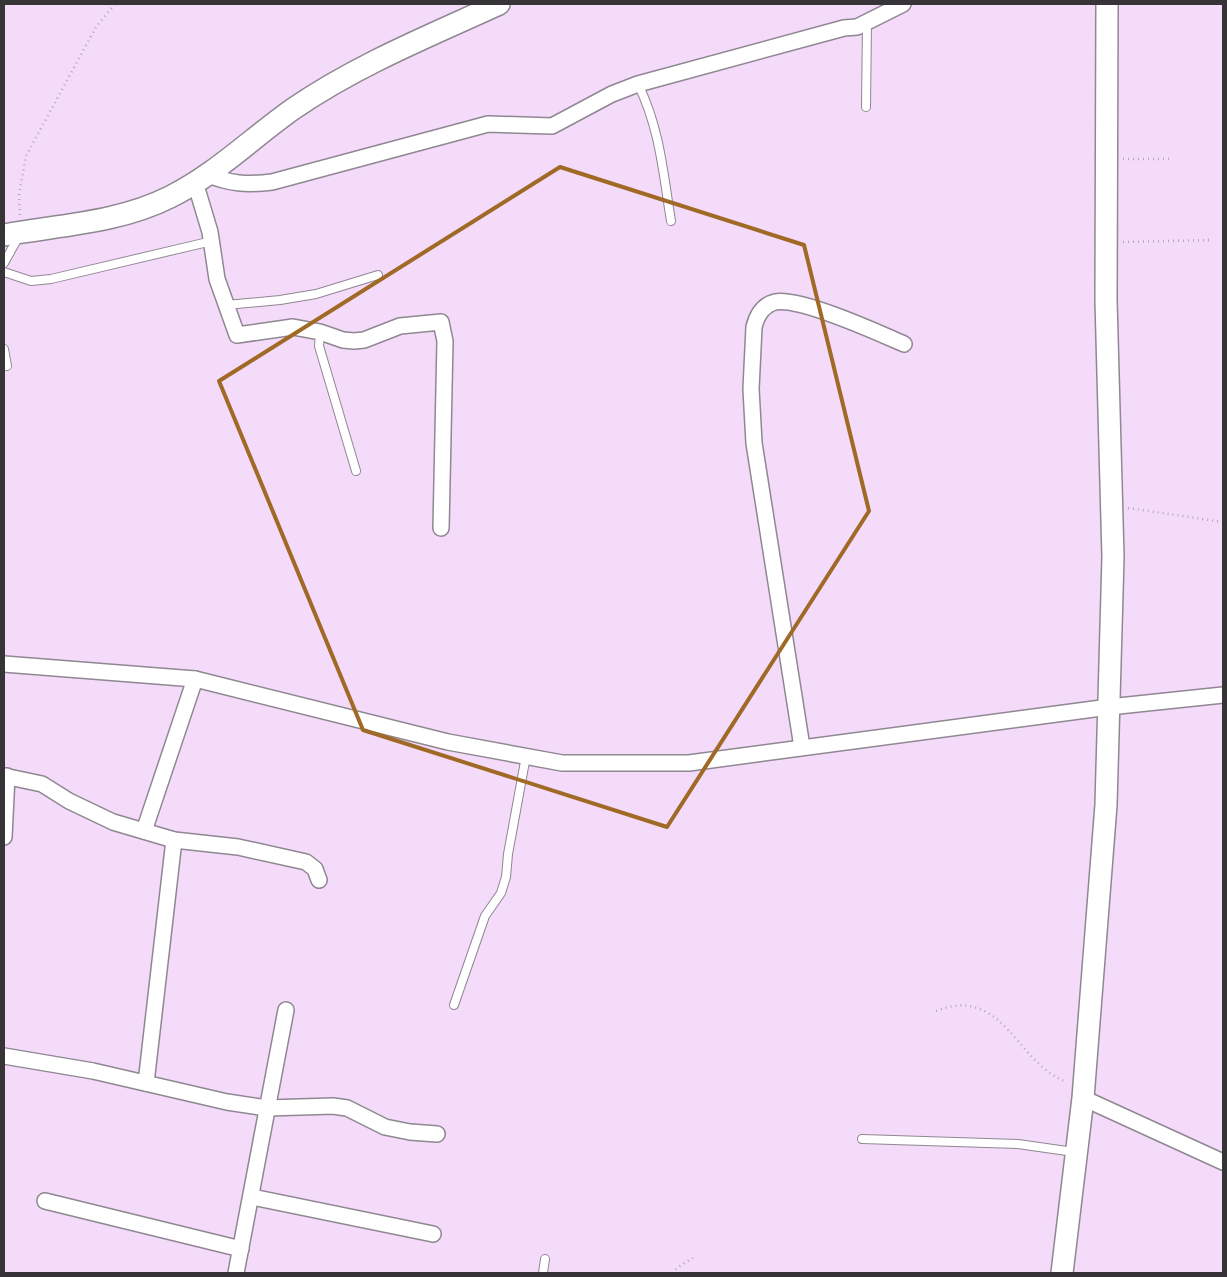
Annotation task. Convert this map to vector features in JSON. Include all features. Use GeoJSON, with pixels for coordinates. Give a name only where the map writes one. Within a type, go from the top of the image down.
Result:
{"type":"FeatureCollection","features":[{"type":"Feature","properties":{"kind":"street"},"geometry":{"type":"LineString","coordinates":[[11,240],[102,221],[169,198],[233,158],[293,110],[368,64],[499,4]]}},
{"type":"Feature","properties":{"kind":"street"},"geometry":{"type":"LineString","coordinates":[[201,178],[250,185],[265,183],[488,124],[552,126],[612,94],[638,84],[844,28],[857,27],[903,4]]}},
{"type":"Feature","properties":{"kind":"street"},"geometry":{"type":"LineString","coordinates":[[1062,1273],[1084,1093],[1106,805],[1113,557],[1106,243],[1107,4]]}},
{"type":"Feature","properties":{"kind":"street"},"geometry":{"type":"LineString","coordinates":[[201,178],[218,279],[237,335],[293,327],[354,341],[364,340],[400,326],[441,322],[445,341],[441,528]]}},
{"type":"Feature","properties":{"kind":"street"},"geometry":{"type":"LineString","coordinates":[[802,747],[754,443],[751,389],[756,318],[768,305],[785,301],[850,320],[904,344]]}},
{"type":"Feature","properties":{"kind":"street"},"geometry":{"type":"LineString","coordinates":[[4,664],[195,679],[448,742],[562,762],[689,763],[1109,707],[1223,695]]}},
{"type":"Feature","properties":{"kind":"street"},"geometry":{"type":"LineString","coordinates":[[144,831],[195,679]]}},
{"type":"Feature","properties":{"kind":"street"},"geometry":{"type":"LineString","coordinates":[[4,837],[5,776],[42,784],[70,801],[105,818],[174,840],[238,847],[306,862],[315,869],[319,880]]}},
{"type":"Feature","properties":{"kind":"street"},"geometry":{"type":"LineString","coordinates":[[146,1083],[174,840]]}},
{"type":"Feature","properties":{"kind":"street"},"geometry":{"type":"LineString","coordinates":[[236,1273],[252,1197],[286,1010]]}},
{"type":"Feature","properties":{"kind":"street"},"geometry":{"type":"LineString","coordinates":[[4,1056],[93,1071],[227,1102],[267,1108],[333,1106],[347,1108],[385,1127],[410,1132],[437,1134]]}},
{"type":"Feature","properties":{"kind":"street"},"geometry":{"type":"LineString","coordinates":[[1084,1093],[1223,1162]]}},
{"type":"Feature","properties":{"kind":"street"},"geometry":{"type":"LineString","coordinates":[[252,1197],[433,1234]]}},
{"type":"Feature","properties":{"kind":"street"},"geometry":{"type":"LineString","coordinates":[[45,1201],[241,1249]]}},
{"type":"Feature","properties":{"kind":"lane"},"geometry":{"type":"LineString","coordinates":[[866,107],[867,22]]}},
{"type":"Feature","properties":{"kind":"lane"},"geometry":{"type":"LineString","coordinates":[[638,84],[650,110],[657,135],[671,221]]}},
{"type":"Feature","properties":{"kind":"lane"},"geometry":{"type":"LineString","coordinates":[[4,272],[30,280],[51,279],[210,231]]}},
{"type":"Feature","properties":{"kind":"lane"},"geometry":{"type":"LineString","coordinates":[[4,263],[11,240]]}},
{"type":"Feature","properties":{"kind":"lane"},"geometry":{"type":"LineString","coordinates":[[226,305],[316,294],[378,275]]}},
{"type":"Feature","properties":{"kind":"lane"},"geometry":{"type":"LineString","coordinates":[[320,332],[319,346],[356,472]]}},
{"type":"Feature","properties":{"kind":"lane"},"geometry":{"type":"LineString","coordinates":[[4,349],[7,366]]}},
{"type":"Feature","properties":{"kind":"lane"},"geometry":{"type":"LineString","coordinates":[[454,1005],[485,916],[501,892],[506,878],[509,847],[526,756]]}},
{"type":"Feature","properties":{"kind":"lane"},"geometry":{"type":"LineString","coordinates":[[862,1139],[1018,1144],[1076,1152]]}},
{"type":"Feature","properties":{"kind":"lane"},"geometry":{"type":"LineString","coordinates":[[543,1273],[545,1259]]}},
{"type":"Feature","properties":{"kind":"path"},"geometry":{"type":"LineString","coordinates":[[11,240],[26,156],[96,27],[115,4]]}},
{"type":"Feature","properties":{"kind":"path"},"geometry":{"type":"LineString","coordinates":[[1106,160],[1172,158]]}},
{"type":"Feature","properties":{"kind":"path"},"geometry":{"type":"LineString","coordinates":[[1106,243],[1212,240]]}},
{"type":"Feature","properties":{"kind":"path"},"geometry":{"type":"LineString","coordinates":[[1112,505],[1223,522]]}},
{"type":"Feature","properties":{"kind":"path"},"geometry":{"type":"LineString","coordinates":[[936,1011],[962,1004],[976,1007],[996,1018],[1020,1040],[1036,1062],[1058,1079],[1084,1093]]}},
{"type":"Feature","properties":{"kind":"path"},"geometry":{"type":"LineString","coordinates":[[672,1273],[680,1265],[693,1258]]}},
{"type":"Feature","properties":{"kind":"highlighted area"},"geometry":{"type":"Polygon","coordinates":[[[560,167],[804,245],[869,511],[667,827],[363,730],[219,381],[560,167]]]}},
{"type":"Feature","properties":{"kind":"shaded area"},"geometry":{"type":"Polygon","coordinates":[[[4,4],[1223,4],[1223,1273],[4,1273],[4,4]]]}}]}
